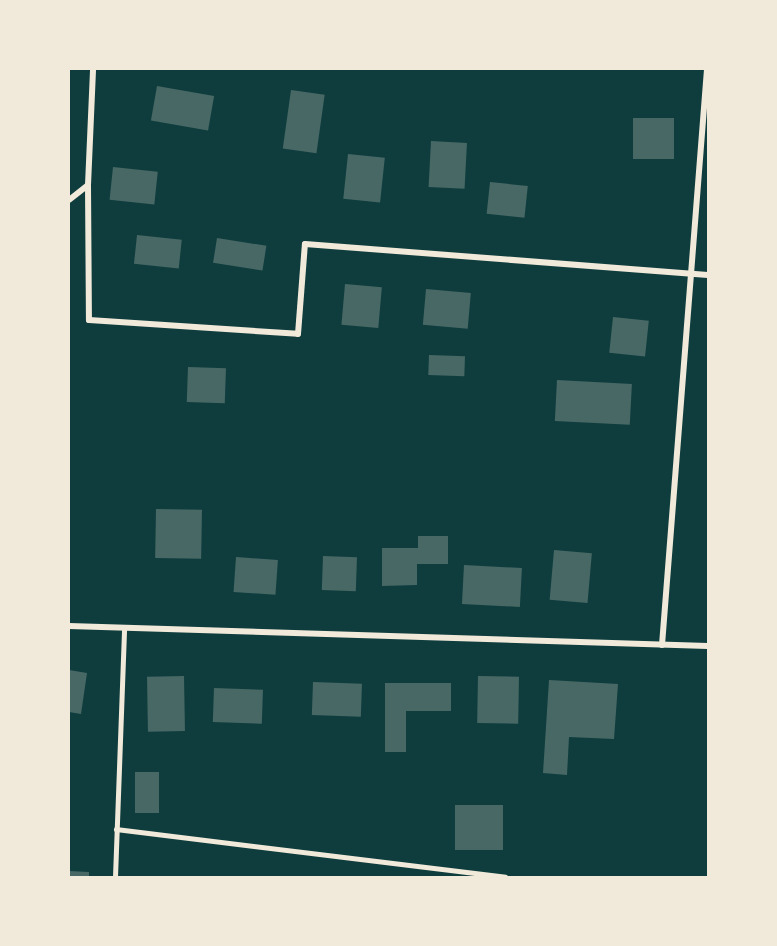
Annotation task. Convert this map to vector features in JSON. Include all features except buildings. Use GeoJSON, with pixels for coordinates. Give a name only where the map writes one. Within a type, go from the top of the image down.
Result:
{"type":"FeatureCollection","features":[{"type":"Feature","properties":{"kind":"street"},"geometry":{"type":"LineString","coordinates":[[93,69],[88,185],[89,320],[298,334],[305,244],[708,275]]}},
{"type":"Feature","properties":{"kind":"street"},"geometry":{"type":"LineString","coordinates":[[662,645],[707,69]]}},
{"type":"Feature","properties":{"kind":"street"},"geometry":{"type":"LineString","coordinates":[[69,200],[88,185]]}},
{"type":"Feature","properties":{"kind":"street"},"geometry":{"type":"LineString","coordinates":[[69,626],[708,646]]}},
{"type":"Feature","properties":{"kind":"lane"},"geometry":{"type":"LineString","coordinates":[[115,877],[124,629]]}},
{"type":"Feature","properties":{"kind":"lane"},"geometry":{"type":"LineString","coordinates":[[116,829],[505,877]]}}]}
